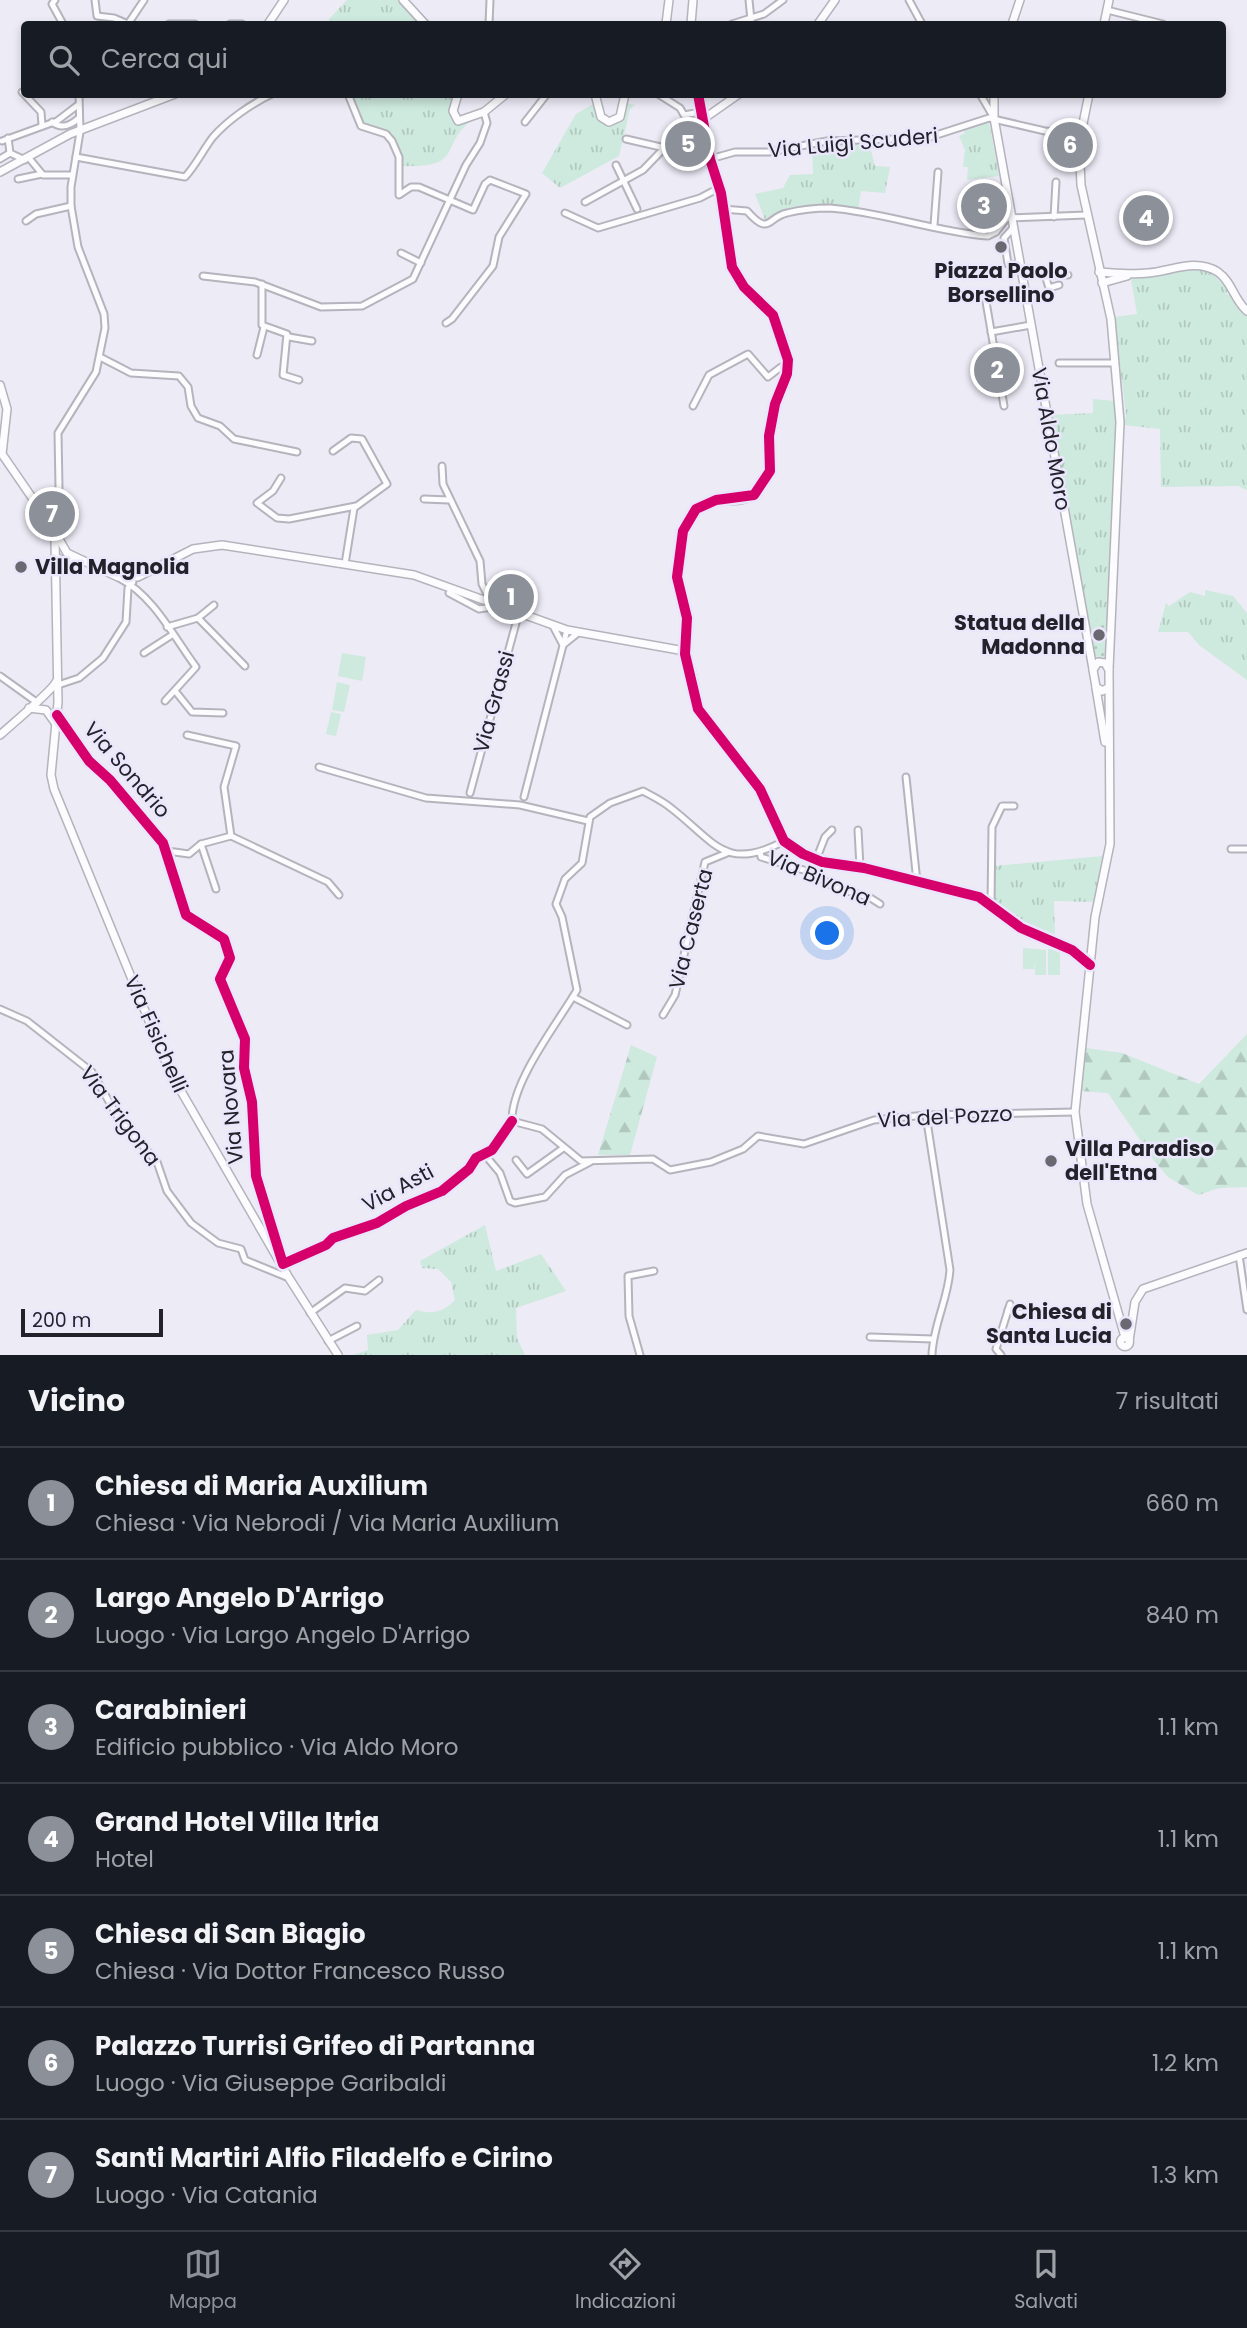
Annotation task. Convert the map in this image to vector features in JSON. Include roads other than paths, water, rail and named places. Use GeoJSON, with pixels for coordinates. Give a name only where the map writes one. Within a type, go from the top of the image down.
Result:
{"type":"FeatureCollection","features":[{"type":"Feature","properties":{"kind":"main road"},"geometry":{"type":"LineString","coordinates":[[270,21],[284,0]]}},
{"type":"Feature","properties":{"kind":"main road"},"geometry":{"type":"LineString","coordinates":[[402,0],[422,21]]}},
{"type":"Feature","properties":{"kind":"main road"},"geometry":{"type":"LineString","coordinates":[[666,21],[669,0]]}},
{"type":"Feature","properties":{"kind":"main road"},"geometry":{"type":"LineString","coordinates":[[691,21],[694,0]]}},
{"type":"Feature","properties":{"kind":"main road"},"geometry":{"type":"LineString","coordinates":[[820,21],[835,0]]}},
{"type":"Feature","properties":{"kind":"main road"},"geometry":{"type":"LineString","coordinates":[[1013,21],[1020,0]]}},
{"type":"Feature","properties":{"kind":"main road"},"geometry":{"type":"LineString","coordinates":[[1105,21],[1109,0]]}},
{"type":"Feature","properties":{"kind":"main road"},"geometry":{"type":"LineString","coordinates":[[2,170],[80,131],[165,98]]}},
{"type":"Feature","properties":{"kind":"main road"},"geometry":{"type":"LineString","coordinates":[[457,98],[453,115],[461,121],[484,112],[501,98]]}},
{"type":"Feature","properties":{"kind":"main road"},"geometry":{"type":"LineString","coordinates":[[596,98],[601,117],[610,122],[620,117],[624,98]]}},
{"type":"Feature","properties":{"kind":"main road"},"geometry":{"type":"LineString","coordinates":[[699,98],[702,116],[717,113],[735,98]]}},
{"type":"Feature","properties":{"kind":"main road","name":"Via Aldo Moro"},"geometry":{"type":"LineString","coordinates":[[995,98],[994,118],[1105,740],[1108,853]]}},
{"type":"Feature","properties":{"kind":"main road"},"geometry":{"type":"LineString","coordinates":[[1088,98],[1080,132],[1080,170],[1086,215],[1111,318],[1120,422],[1108,688],[1108,853],[1095,917],[1075,1112],[1087,1204],[1125,1340],[1126,1355]]}},
{"type":"Feature","properties":{"kind":"main road"},"geometry":{"type":"LineString","coordinates":[[1102,283],[1134,274],[1203,266],[1224,277],[1238,303],[1247,311]]}},
{"type":"Feature","properties":{"kind":"main road"},"geometry":{"type":"LineString","coordinates":[[1099,272],[1134,274]]}},
{"type":"Feature","properties":{"kind":"main road"},"geometry":{"type":"LineString","coordinates":[[0,386],[7,409],[1,440],[3,466],[55,524],[72,559]]}},
{"type":"Feature","properties":{"kind":"main road","name":"Via Fisichelli"},"geometry":{"type":"LineString","coordinates":[[55,524],[58,702],[51,775],[54,789],[163,1057],[289,1278],[338,1355]]}},
{"type":"Feature","properties":{"kind":"main road"},"geometry":{"type":"LineString","coordinates":[[55,557],[72,559],[118,577],[138,577],[193,549],[214,545],[345,564],[414,575],[450,590],[491,601],[578,633],[671,648],[685,654],[698,709],[760,789],[785,841],[816,860],[860,867],[968,894],[991,904],[1021,928],[1072,950],[1090,964]]}},
{"type":"Feature","properties":{"kind":"main road"},"geometry":{"type":"LineString","coordinates":[[56,581],[72,559]]}},
{"type":"Feature","properties":{"kind":"main road"},"geometry":{"type":"LineString","coordinates":[[1087,636],[1093,655],[1109,670]]}},
{"type":"Feature","properties":{"kind":"main road"},"geometry":{"type":"LineString","coordinates":[[1093,670],[1106,656],[1110,637]]}},
{"type":"Feature","properties":{"kind":"main road"},"geometry":{"type":"LineString","coordinates":[[0,735],[28,708],[51,691],[58,674]]}},
{"type":"Feature","properties":{"kind":"main road"},"geometry":{"type":"LineString","coordinates":[[1096,687],[1102,691],[1108,688]]}},
{"type":"Feature","properties":{"kind":"main road"},"geometry":{"type":"LineString","coordinates":[[38,703],[58,702]]}},
{"type":"Feature","properties":{"kind":"main road"},"geometry":{"type":"LineString","coordinates":[[38,703],[56,724]]}},
{"type":"Feature","properties":{"kind":"main road"},"geometry":{"type":"LineString","coordinates":[[1125,1340],[1131,1327],[1135,1302],[1143,1289],[1243,1254]]}},
{"type":"Feature","properties":{"kind":"street"},"geometry":{"type":"LineString","coordinates":[[55,0],[52,4],[61,21]]}},
{"type":"Feature","properties":{"kind":"street"},"geometry":{"type":"LineString","coordinates":[[95,0],[97,16],[122,21]]}},
{"type":"Feature","properties":{"kind":"street"},"geometry":{"type":"LineString","coordinates":[[133,21],[144,0]]}},
{"type":"Feature","properties":{"kind":"street"},"geometry":{"type":"LineString","coordinates":[[489,21],[490,0]]}},
{"type":"Feature","properties":{"kind":"street"},"geometry":{"type":"LineString","coordinates":[[749,0],[751,20]]}},
{"type":"Feature","properties":{"kind":"street"},"geometry":{"type":"LineString","coordinates":[[746,21],[783,0]]}},
{"type":"Feature","properties":{"kind":"street"},"geometry":{"type":"LineString","coordinates":[[909,0],[920,21]]}},
{"type":"Feature","properties":{"kind":"street"},"geometry":{"type":"LineString","coordinates":[[1107,10],[1151,21]]}},
{"type":"Feature","properties":{"kind":"street"},"geometry":{"type":"LineString","coordinates":[[28,98],[41,112],[42,125]]}},
{"type":"Feature","properties":{"kind":"street"},"geometry":{"type":"LineString","coordinates":[[55,524],[58,433],[93,377],[106,328],[104,314],[78,247],[71,206],[72,175],[80,131],[79,98]]}},
{"type":"Feature","properties":{"kind":"street"},"geometry":{"type":"LineString","coordinates":[[76,158],[185,177],[201,160],[214,136],[264,98]]}},
{"type":"Feature","properties":{"kind":"street"},"geometry":{"type":"LineString","coordinates":[[350,98],[361,126],[386,134],[392,141],[399,157],[398,195],[411,187],[419,187],[473,210],[485,184],[493,180],[527,195],[499,237],[493,266],[446,323]]}},
{"type":"Feature","properties":{"kind":"street"},"geometry":{"type":"LineString","coordinates":[[525,122],[544,98]]}},
{"type":"Feature","properties":{"kind":"street"},"geometry":{"type":"LineString","coordinates":[[664,98],[680,108],[684,115],[702,116],[719,188],[732,267],[744,288],[773,315],[782,335],[788,368],[774,412],[769,441],[770,471],[763,484],[749,498],[716,500],[701,506],[684,525],[677,577],[687,618],[685,654]]}},
{"type":"Feature","properties":{"kind":"street"},"geometry":{"type":"LineString","coordinates":[[982,98],[994,118],[1045,131],[1080,132]]}},
{"type":"Feature","properties":{"kind":"street"},"geometry":{"type":"LineString","coordinates":[[10,153],[5,139],[52,122],[78,105]]}},
{"type":"Feature","properties":{"kind":"street"},"geometry":{"type":"LineString","coordinates":[[203,276],[262,284],[321,307],[359,307],[410,282],[480,143],[486,122],[484,112]]}},
{"type":"Feature","properties":{"kind":"street"},"geometry":{"type":"LineString","coordinates":[[52,122],[61,126],[71,125],[79,118]]}},
{"type":"Feature","properties":{"kind":"street","name":"Via Luigi Scuderi"},"geometry":{"type":"LineString","coordinates":[[710,159],[735,152],[827,141],[927,138],[994,118]]}},
{"type":"Feature","properties":{"kind":"street"},"geometry":{"type":"LineString","coordinates":[[585,202],[643,170],[671,141],[704,132]]}},
{"type":"Feature","properties":{"kind":"street"},"geometry":{"type":"LineString","coordinates":[[626,139],[664,148]]}},
{"type":"Feature","properties":{"kind":"street"},"geometry":{"type":"LineString","coordinates":[[10,153],[27,159],[49,177],[72,175]]}},
{"type":"Feature","properties":{"kind":"street"},"geometry":{"type":"LineString","coordinates":[[0,159],[10,153]]}},
{"type":"Feature","properties":{"kind":"street"},"geometry":{"type":"LineString","coordinates":[[616,164],[637,209]]}},
{"type":"Feature","properties":{"kind":"street"},"geometry":{"type":"LineString","coordinates":[[934,225],[938,172]]}},
{"type":"Feature","properties":{"kind":"street"},"geometry":{"type":"LineString","coordinates":[[18,179],[42,173]]}},
{"type":"Feature","properties":{"kind":"street"},"geometry":{"type":"LineString","coordinates":[[1054,217],[1056,183]]}},
{"type":"Feature","properties":{"kind":"street"},"geometry":{"type":"LineString","coordinates":[[565,213],[597,228],[700,198],[719,188]]}},
{"type":"Feature","properties":{"kind":"street"},"geometry":{"type":"LineString","coordinates":[[26,221],[36,214],[71,206]]}},
{"type":"Feature","properties":{"kind":"street"},"geometry":{"type":"LineString","coordinates":[[723,209],[747,211],[756,222],[765,224],[774,222],[785,213],[827,208],[988,236],[1012,218],[1086,215]]}},
{"type":"Feature","properties":{"kind":"street"},"geometry":{"type":"LineString","coordinates":[[401,253],[421,263]]}},
{"type":"Feature","properties":{"kind":"street"},"geometry":{"type":"LineString","coordinates":[[1022,274],[1069,275]]}},
{"type":"Feature","properties":{"kind":"street"},"geometry":{"type":"LineString","coordinates":[[1045,275],[1049,288],[1059,285]]}},
{"type":"Feature","properties":{"kind":"street"},"geometry":{"type":"LineString","coordinates":[[257,355],[264,327],[262,284]]}},
{"type":"Feature","properties":{"kind":"street"},"geometry":{"type":"LineString","coordinates":[[985,296],[1004,406]]}},
{"type":"Feature","properties":{"kind":"street"},"geometry":{"type":"LineString","coordinates":[[991,332],[1031,325]]}},
{"type":"Feature","properties":{"kind":"street"},"geometry":{"type":"LineString","coordinates":[[264,327],[289,337],[312,341]]}},
{"type":"Feature","properties":{"kind":"street"},"geometry":{"type":"LineString","coordinates":[[289,337],[283,375],[299,380]]}},
{"type":"Feature","properties":{"kind":"street"},"geometry":{"type":"LineString","coordinates":[[693,406],[709,375],[748,354],[768,377],[780,367],[788,368]]}},
{"type":"Feature","properties":{"kind":"street"},"geometry":{"type":"LineString","coordinates":[[100,357],[131,373],[179,376],[188,387],[191,406],[198,418],[220,426],[234,439],[297,452]]}},
{"type":"Feature","properties":{"kind":"street"},"geometry":{"type":"LineString","coordinates":[[1059,363],[1115,363]]}},
{"type":"Feature","properties":{"kind":"street"},"geometry":{"type":"LineString","coordinates":[[281,478],[274,491],[257,503],[277,518],[302,519],[356,506],[387,484],[362,439],[351,438],[333,451]]}},
{"type":"Feature","properties":{"kind":"street"},"geometry":{"type":"LineString","coordinates":[[442,466],[441,477],[449,500],[480,561],[482,584],[491,601]]}},
{"type":"Feature","properties":{"kind":"street"},"geometry":{"type":"LineString","coordinates":[[424,499],[449,500]]}},
{"type":"Feature","properties":{"kind":"street"},"geometry":{"type":"LineString","coordinates":[[345,564],[356,506]]}},
{"type":"Feature","properties":{"kind":"street"},"geometry":{"type":"LineString","coordinates":[[118,577],[131,584],[153,607],[196,667],[165,701]]}},
{"type":"Feature","properties":{"kind":"street"},"geometry":{"type":"LineString","coordinates":[[58,685],[88,671],[103,659],[127,622],[128,588],[138,577]]}},
{"type":"Feature","properties":{"kind":"street"},"geometry":{"type":"LineString","coordinates":[[450,590],[479,609],[504,606],[516,624],[532,617]]}},
{"type":"Feature","properties":{"kind":"street"},"geometry":{"type":"LineString","coordinates":[[167,626],[198,618],[214,604]]}},
{"type":"Feature","properties":{"kind":"street","name":"Via Grassi"},"geometry":{"type":"LineString","coordinates":[[470,793],[519,612]]}},
{"type":"Feature","properties":{"kind":"street"},"geometry":{"type":"LineString","coordinates":[[198,618],[245,666]]}},
{"type":"Feature","properties":{"kind":"street"},"geometry":{"type":"LineString","coordinates":[[551,624],[563,645]]}},
{"type":"Feature","properties":{"kind":"street"},"geometry":{"type":"LineString","coordinates":[[524,797],[567,630]]}},
{"type":"Feature","properties":{"kind":"street"},"geometry":{"type":"LineString","coordinates":[[563,645],[578,633]]}},
{"type":"Feature","properties":{"kind":"street"},"geometry":{"type":"LineString","coordinates":[[144,653],[172,635]]}},
{"type":"Feature","properties":{"kind":"street"},"geometry":{"type":"LineString","coordinates":[[0,676],[38,703]]}},
{"type":"Feature","properties":{"kind":"street"},"geometry":{"type":"LineString","coordinates":[[176,692],[192,712],[223,713]]}},
{"type":"Feature","properties":{"kind":"street","name":"Via Sondrio"},"geometry":{"type":"LineString","coordinates":[[57,715],[82,752],[152,828],[167,851]]}},
{"type":"Feature","properties":{"kind":"street"},"geometry":{"type":"LineString","coordinates":[[187,735],[236,746],[224,793],[231,836]]}},
{"type":"Feature","properties":{"kind":"street"},"geometry":{"type":"LineString","coordinates":[[318,766],[426,798],[520,805],[588,821]]}},
{"type":"Feature","properties":{"kind":"street"},"geometry":{"type":"LineString","coordinates":[[906,777],[917,883]]}},
{"type":"Feature","properties":{"kind":"street"},"geometry":{"type":"LineString","coordinates":[[512,1121],[515,1101],[532,1063],[577,990],[570,951],[556,904],[565,879],[583,860],[588,821],[602,807],[640,791],[671,808],[706,841],[727,853],[746,855],[785,841]]}},
{"type":"Feature","properties":{"kind":"street"},"geometry":{"type":"LineString","coordinates":[[991,904],[992,827],[1002,806],[1014,806]]}},
{"type":"Feature","properties":{"kind":"street"},"geometry":{"type":"LineString","coordinates":[[816,860],[825,837],[832,830]]}},
{"type":"Feature","properties":{"kind":"street"},"geometry":{"type":"LineString","coordinates":[[858,830],[860,867]]}},
{"type":"Feature","properties":{"kind":"street"},"geometry":{"type":"LineString","coordinates":[[167,851],[189,853],[201,844],[231,836],[328,883],[339,895]]}},
{"type":"Feature","properties":{"kind":"street"},"geometry":{"type":"LineString","coordinates":[[201,844],[216,889]]}},
{"type":"Feature","properties":{"kind":"street"},"geometry":{"type":"LineString","coordinates":[[1231,849],[1247,849]]}},
{"type":"Feature","properties":{"kind":"street","name":"Via Novara"},"geometry":{"type":"LineString","coordinates":[[167,851],[184,912],[197,924],[222,936],[230,953],[220,979],[245,1039],[244,1068],[252,1102],[256,1176],[283,1264]]}},
{"type":"Feature","properties":{"kind":"street","name":"Via Bivona"},"geometry":{"type":"LineString","coordinates":[[760,852],[761,858],[810,872],[836,888],[869,897],[880,904]]}},
{"type":"Feature","properties":{"kind":"street","name":"Via Caserta"},"geometry":{"type":"LineString","coordinates":[[663,1015],[675,995],[705,862],[727,853]]}},
{"type":"Feature","properties":{"kind":"street"},"geometry":{"type":"LineString","coordinates":[[573,997],[627,1025]]}},
{"type":"Feature","properties":{"kind":"street","name":"Via Trigona"},"geometry":{"type":"LineString","coordinates":[[0,1009],[27,1021],[92,1072],[119,1119],[157,1162],[167,1191],[195,1227],[218,1244],[238,1247],[245,1260],[289,1278]]}},
{"type":"Feature","properties":{"kind":"street","name":"Via del Pozzo"},"geometry":{"type":"LineString","coordinates":[[512,1121],[517,1125],[542,1129],[576,1159],[590,1162],[653,1159],[666,1169],[675,1170],[708,1163],[738,1151],[758,1136],[804,1144],[866,1122],[926,1115],[1075,1112]]}},
{"type":"Feature","properties":{"kind":"street"},"geometry":{"type":"LineString","coordinates":[[926,1115],[950,1270],[949,1284],[933,1339],[932,1355]]}},
{"type":"Feature","properties":{"kind":"street","name":"Via Asti"},"geometry":{"type":"LineString","coordinates":[[283,1264],[326,1245],[333,1238],[377,1223],[406,1206],[442,1191],[469,1169],[476,1158],[495,1147],[512,1121]]}},
{"type":"Feature","properties":{"kind":"street"},"geometry":{"type":"LineString","coordinates":[[516,1160],[527,1174],[562,1149]]}},
{"type":"Feature","properties":{"kind":"street"},"geometry":{"type":"LineString","coordinates":[[485,1155],[500,1173],[509,1201],[515,1203],[545,1197],[565,1175],[590,1162]]}},
{"type":"Feature","properties":{"kind":"street"},"geometry":{"type":"LineString","coordinates":[[1243,1254],[1247,1310]]}},
{"type":"Feature","properties":{"kind":"street"},"geometry":{"type":"LineString","coordinates":[[640,1355],[629,1316],[628,1276],[654,1271]]}},
{"type":"Feature","properties":{"kind":"street"},"geometry":{"type":"LineString","coordinates":[[310,1313],[345,1288],[365,1291],[379,1280]]}},
{"type":"Feature","properties":{"kind":"street"},"geometry":{"type":"LineString","coordinates":[[1001,1355],[996,1349],[1009,1307],[1028,1316]]}},
{"type":"Feature","properties":{"kind":"street"},"geometry":{"type":"LineString","coordinates":[[328,1341],[357,1326]]}},
{"type":"Feature","properties":{"kind":"street"},"geometry":{"type":"LineString","coordinates":[[870,1338],[933,1339]]}},
{"type":"Feature","properties":{"kind":"place","name":"Chiesa di San Biagio"},"geometry":{"type":"Point","coordinates":[688,144]}},
{"type":"Feature","properties":{"kind":"place","name":"Palazzo Turrisi Grifeo di Partanna"},"geometry":{"type":"Point","coordinates":[1070,145]}},
{"type":"Feature","properties":{"kind":"place","name":"Carabinieri"},"geometry":{"type":"Point","coordinates":[984,206]}},
{"type":"Feature","properties":{"kind":"place","name":"Grand Hotel Villa Itria"},"geometry":{"type":"Point","coordinates":[1146,218]}},
{"type":"Feature","properties":{"kind":"place","name":"Piazza Paolo Borsellino"},"geometry":{"type":"Point","coordinates":[1001,247]}},
{"type":"Feature","properties":{"kind":"place","name":"Largo Angelo D'Arrigo"},"geometry":{"type":"Point","coordinates":[997,370]}},
{"type":"Feature","properties":{"kind":"place","name":"Santi Martiri Alfio Filadelfo e Cirino"},"geometry":{"type":"Point","coordinates":[52,514]}},
{"type":"Feature","properties":{"kind":"place","name":"Villa Magnolia"},"geometry":{"type":"Point","coordinates":[21,567]}},
{"type":"Feature","properties":{"kind":"place","name":"Chiesa di Maria Auxilium"},"geometry":{"type":"Point","coordinates":[511,597]}},
{"type":"Feature","properties":{"kind":"place","name":"Statua della Madonna"},"geometry":{"type":"Point","coordinates":[1099,635]}},
{"type":"Feature","properties":{"kind":"place","name":"Villa Paradiso dell'Etna"},"geometry":{"type":"Point","coordinates":[1051,1161]}},
{"type":"Feature","properties":{"kind":"place","name":"Chiesa di Santa Lucia"},"geometry":{"type":"Point","coordinates":[1126,1324]}}]}
